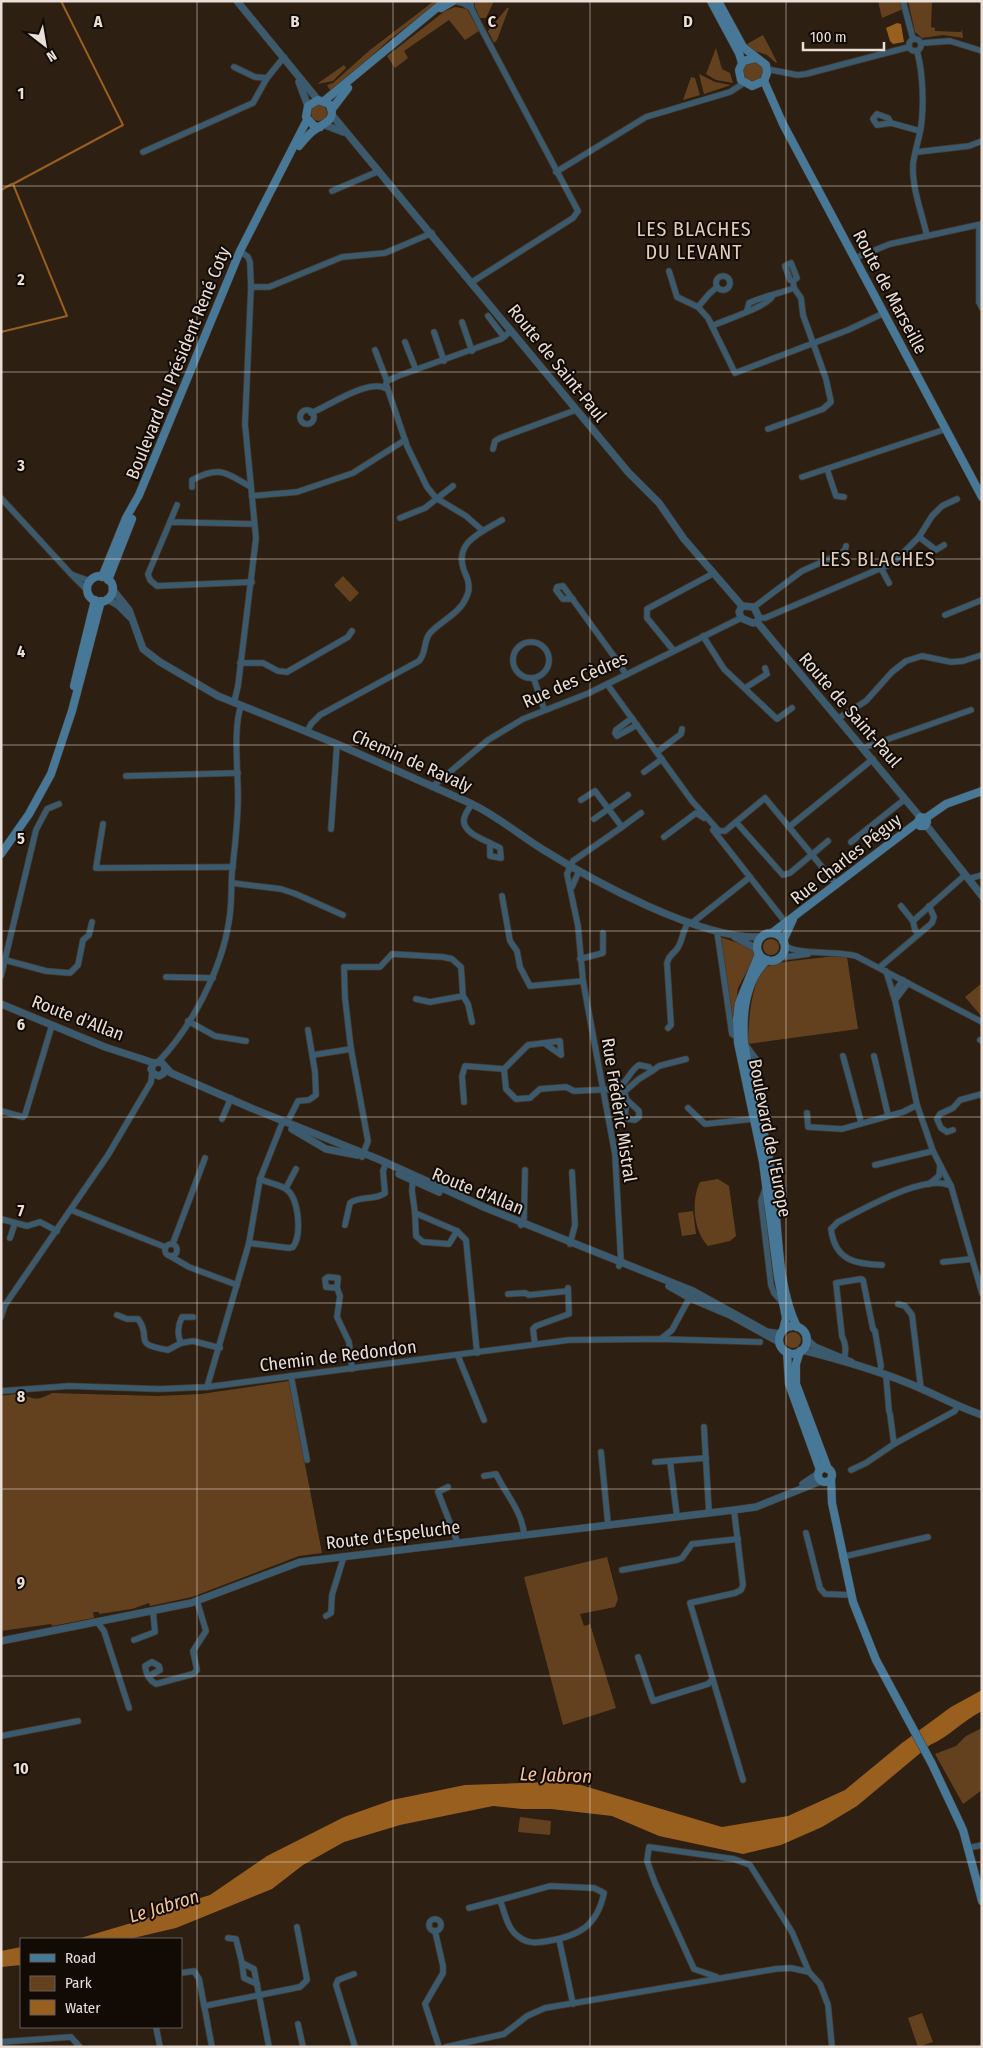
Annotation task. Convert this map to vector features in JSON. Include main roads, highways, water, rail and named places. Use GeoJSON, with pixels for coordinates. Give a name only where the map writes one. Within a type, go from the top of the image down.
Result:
{"type":"FeatureCollection","features":[{"type":"Feature","properties":{"kind":"main road"},"geometry":{"type":"LineString","coordinates":[[358,74],[322,126],[314,126],[307,120],[306,111],[308,106],[321,100],[358,74],[445,1]]}},
{"type":"Feature","properties":{"kind":"main road"},"geometry":{"type":"LineString","coordinates":[[431,14],[453,1]]}},
{"type":"Feature","properties":{"kind":"main road"},"geometry":{"type":"LineString","coordinates":[[711,1],[739,53],[742,63],[739,73],[744,83],[756,86],[772,101]]}},
{"type":"Feature","properties":{"kind":"main road"},"geometry":{"type":"LineString","coordinates":[[718,1],[743,47],[763,62],[767,69],[764,82],[772,101]]}},
{"type":"Feature","properties":{"kind":"main road"},"geometry":{"type":"LineString","coordinates":[[742,63],[747,59],[756,58]]}},
{"type":"Feature","properties":{"kind":"main road"},"geometry":{"type":"LineString","coordinates":[[756,86],[764,82]]}},
{"type":"Feature","properties":{"kind":"main road"},"geometry":{"type":"LineString","coordinates":[[321,100],[332,112]]}},
{"type":"Feature","properties":{"kind":"main road","name":"Route de Marseille"},"geometry":{"type":"LineString","coordinates":[[772,101],[982,497]]}},
{"type":"Feature","properties":{"kind":"main road","name":"Boulevard du Président René Coty"},"geometry":{"type":"LineString","coordinates":[[105,578],[240,251],[307,120]]}},
{"type":"Feature","properties":{"kind":"main road","name":"Boulevard du Président René Coty"},"geometry":{"type":"LineString","coordinates":[[286,164],[304,139],[322,126]]}},
{"type":"Feature","properties":{"kind":"main road"},"geometry":{"type":"LineString","coordinates":[[1,854],[29,814],[51,774],[69,717],[101,600],[112,589],[105,578],[90,581],[87,590],[90,597],[101,600]]}},
{"type":"Feature","properties":{"kind":"main road","name":"Rue Charles Péguy"},"geometry":{"type":"LineString","coordinates":[[772,933],[786,922],[794,919],[946,804],[982,791]]}},
{"type":"Feature","properties":{"kind":"main road","name":"Rue Charles Péguy"},"geometry":{"type":"LineString","coordinates":[[784,943],[794,919]]}},
{"type":"Feature","properties":{"kind":"main road"},"geometry":{"type":"LineString","coordinates":[[772,933],[777,935],[784,943],[783,953],[778,958],[767,960],[758,952],[761,937],[772,933]]}},
{"type":"Feature","properties":{"kind":"main road","name":"Boulevard de l'Europe"},"geometry":{"type":"LineString","coordinates":[[758,952],[739,1003],[740,1040],[753,1119],[767,1186],[782,1302],[786,1318],[781,1335]]}},
{"type":"Feature","properties":{"kind":"main road","name":"Boulevard de l'Europe"},"geometry":{"type":"LineString","coordinates":[[767,960],[756,972],[749,991],[740,1040],[772,1176],[784,1279],[790,1308],[797,1327]]}},
{"type":"Feature","properties":{"kind":"main road"},"geometry":{"type":"LineString","coordinates":[[823,1477],[832,1473],[828,1469],[796,1384],[796,1364],[806,1339],[804,1332],[797,1327],[790,1327],[781,1335],[787,1352],[789,1384],[832,1503],[851,1596],[876,1660],[933,1765],[963,1830],[982,1901]]}},
{"type":"Feature","properties":{"kind":"main road"},"geometry":{"type":"LineString","coordinates":[[787,1352],[801,1351]]}},
{"type":"Feature","properties":{"kind":"water"},"geometry":{"type":"Polygon","coordinates":[[[897,23],[901,24],[904,42],[893,44],[890,41],[886,28],[897,23]]]}},
{"type":"Feature","properties":{"kind":"water"},"geometry":{"type":"Polygon","coordinates":[[[982,1690],[982,1711],[930,1745],[857,1806],[822,1827],[781,1845],[743,1854],[659,1836],[612,1816],[551,1809],[493,1806],[400,1825],[344,1842],[303,1865],[272,1889],[176,1928],[133,1938],[80,1938],[145,1919],[177,1905],[210,1895],[267,1856],[344,1817],[392,1800],[465,1785],[549,1782],[581,1785],[722,1827],[788,1816],[845,1790],[902,1743],[951,1707],[982,1690]]]}},
{"type":"Feature","properties":{"kind":"water"},"geometry":{"type":"Polygon","coordinates":[[[20,1947],[20,1965],[1,1967],[1,1951],[20,1947]]]}},
{"type":"Feature","properties":{"kind":"waterway"},"geometry":{"type":"LineString","coordinates":[[1,332],[67,316],[13,184],[123,125],[61,1]]}},
{"type":"Feature","properties":{"kind":"waterway"},"geometry":{"type":"LineString","coordinates":[[1,190],[12,184]]}},
{"type":"Feature","properties":{"kind":"district","name":"LES BLACHES DU LEVANT"},"geometry":{"type":"Point","coordinates":[694,240]}},
{"type":"Feature","properties":{"kind":"district","name":"LES BLACHES"},"geometry":{"type":"Point","coordinates":[878,559]}},
{"type":"Feature","properties":{"kind":"water label","name":"Le Jabron"},"geometry":{"type":"Point","coordinates":[556,1775]}},
{"type":"Feature","properties":{"kind":"water label","name":"Le Jabron"},"geometry":{"type":"Point","coordinates":[164,1906]}}]}
